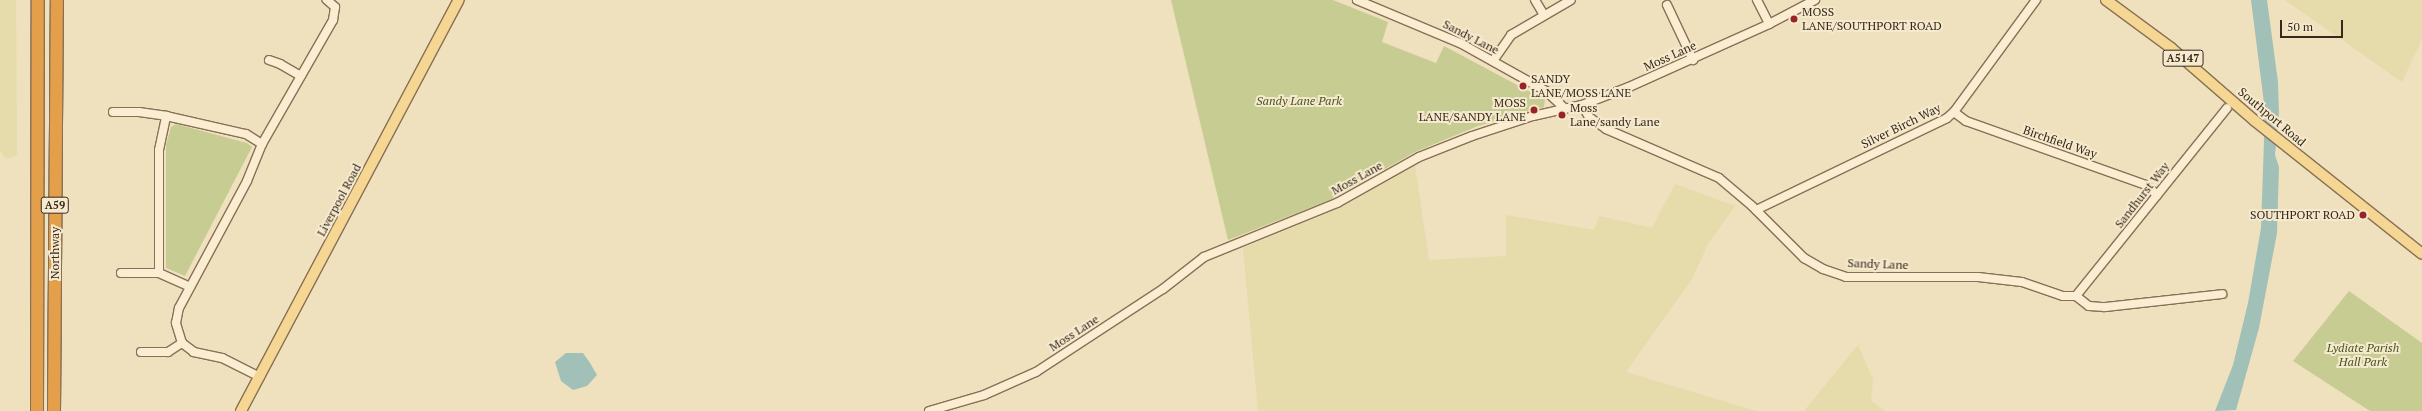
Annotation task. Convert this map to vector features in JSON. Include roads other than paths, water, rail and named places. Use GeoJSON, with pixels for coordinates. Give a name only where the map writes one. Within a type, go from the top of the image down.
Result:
{"type":"FeatureCollection","features":[{"type":"Feature","properties":{"kind":"highway","name":"Northway"},"geometry":{"type":"LineString","coordinates":[[37,411],[38,0]]}},
{"type":"Feature","properties":{"kind":"highway","name":"Northway"},"geometry":{"type":"LineString","coordinates":[[54,411],[57,0]]}},
{"type":"Feature","properties":{"kind":"main road","name":"Liverpool Road"},"geometry":{"type":"LineString","coordinates":[[241,411],[459,0]]}},
{"type":"Feature","properties":{"kind":"main road","name":"Southport Road"},"geometry":{"type":"LineString","coordinates":[[2110,1],[2171,48],[2282,143],[2422,254]]}},
{"type":"Feature","properties":{"kind":"street"},"geometry":{"type":"LineString","coordinates":[[260,377],[222,358],[194,352],[182,343],[176,323],[179,308],[247,181],[262,144],[333,20],[335,7],[327,0]]}},
{"type":"Feature","properties":{"kind":"street","name":"Sandy Lane"},"geometry":{"type":"LineString","coordinates":[[1357,0],[1460,43],[1546,91],[1565,109]]}},
{"type":"Feature","properties":{"kind":"street"},"geometry":{"type":"LineString","coordinates":[[1535,0],[1544,15]]}},
{"type":"Feature","properties":{"kind":"street"},"geometry":{"type":"LineString","coordinates":[[1493,61],[1511,36],[1571,0]]}},
{"type":"Feature","properties":{"kind":"street"},"geometry":{"type":"LineString","coordinates":[[1757,0],[1769,24]]}},
{"type":"Feature","properties":{"kind":"street","name":"Moss Lane"},"geometry":{"type":"LineString","coordinates":[[929,411],[984,395],[1036,372],[1163,289],[1204,256],[1337,203],[1419,158],[1472,136],[1533,116],[1582,106],[1693,60],[1769,24],[1815,0]]}},
{"type":"Feature","properties":{"kind":"street","name":"Silver Birch Way"},"geometry":{"type":"LineString","coordinates":[[1756,210],[1954,112],[2036,0]]}},
{"type":"Feature","properties":{"kind":"street"},"geometry":{"type":"LineString","coordinates":[[1667,5],[1693,60]]}},
{"type":"Feature","properties":{"kind":"street"},"geometry":{"type":"LineString","coordinates":[[269,60],[301,76]]}},
{"type":"Feature","properties":{"kind":"street","name":"Sandy Lane"},"geometry":{"type":"LineString","coordinates":[[1582,106],[1589,117],[1606,129],[1718,178],[1756,210],[1804,258],[1823,269],[1846,276],[1978,277],[2022,282],[2063,296],[2076,296],[2089,306],[2105,307],[2222,294]]}},
{"type":"Feature","properties":{"kind":"street","name":"Sandhurst Way"},"geometry":{"type":"LineString","coordinates":[[2076,296],[2227,108]]}},
{"type":"Feature","properties":{"kind":"street"},"geometry":{"type":"LineString","coordinates":[[113,112],[139,112],[166,116],[246,134],[262,144]]}},
{"type":"Feature","properties":{"kind":"street","name":"Birchfield Way"},"geometry":{"type":"LineString","coordinates":[[1954,112],[1966,121],[2146,185],[2157,195]]}},
{"type":"Feature","properties":{"kind":"street"},"geometry":{"type":"LineString","coordinates":[[159,273],[159,150],[166,116]]}},
{"type":"Feature","properties":{"kind":"street"},"geometry":{"type":"LineString","coordinates":[[121,273],[159,273],[190,287]]}},
{"type":"Feature","properties":{"kind":"street"},"geometry":{"type":"LineString","coordinates":[[140,352],[168,352],[182,343]]}},
{"type":"Feature","properties":{"kind":"water"},"geometry":{"type":"Polygon","coordinates":[[[2251,0],[2267,0],[2278,82],[2279,114],[2275,155],[2279,167],[2277,233],[2259,328],[2236,410],[2215,411],[2233,365],[2248,303],[2261,228],[2265,111],[2251,0]]]}},
{"type":"Feature","properties":{"kind":"water"},"geometry":{"type":"Polygon","coordinates":[[[566,353],[583,353],[590,363],[597,375],[587,386],[573,390],[561,381],[555,362],[566,353]]]}},
{"type":"Feature","properties":{"kind":"place","name":"MOSS LANE/SOUTHPORT ROAD"},"geometry":{"type":"Point","coordinates":[1794,19]}},
{"type":"Feature","properties":{"kind":"place","name":"SANDY LANE/MOSS LANE"},"geometry":{"type":"Point","coordinates":[1523,86]}},
{"type":"Feature","properties":{"kind":"place","name":"MOSS LANE/SANDY LANE"},"geometry":{"type":"Point","coordinates":[1534,110]}},
{"type":"Feature","properties":{"kind":"place","name":"Moss Lane/sandy Lane"},"geometry":{"type":"Point","coordinates":[1562,115]}},
{"type":"Feature","properties":{"kind":"place","name":"SOUTHPORT ROAD"},"geometry":{"type":"Point","coordinates":[2363,215]}},
{"type":"Feature","properties":{"kind":"park label","name":"Sandy Lane Park"},"geometry":{"type":"Point","coordinates":[1299,101]}},
{"type":"Feature","properties":{"kind":"park label","name":"Lydiate Parish Hall Park"},"geometry":{"type":"Point","coordinates":[2363,355]}}]}
